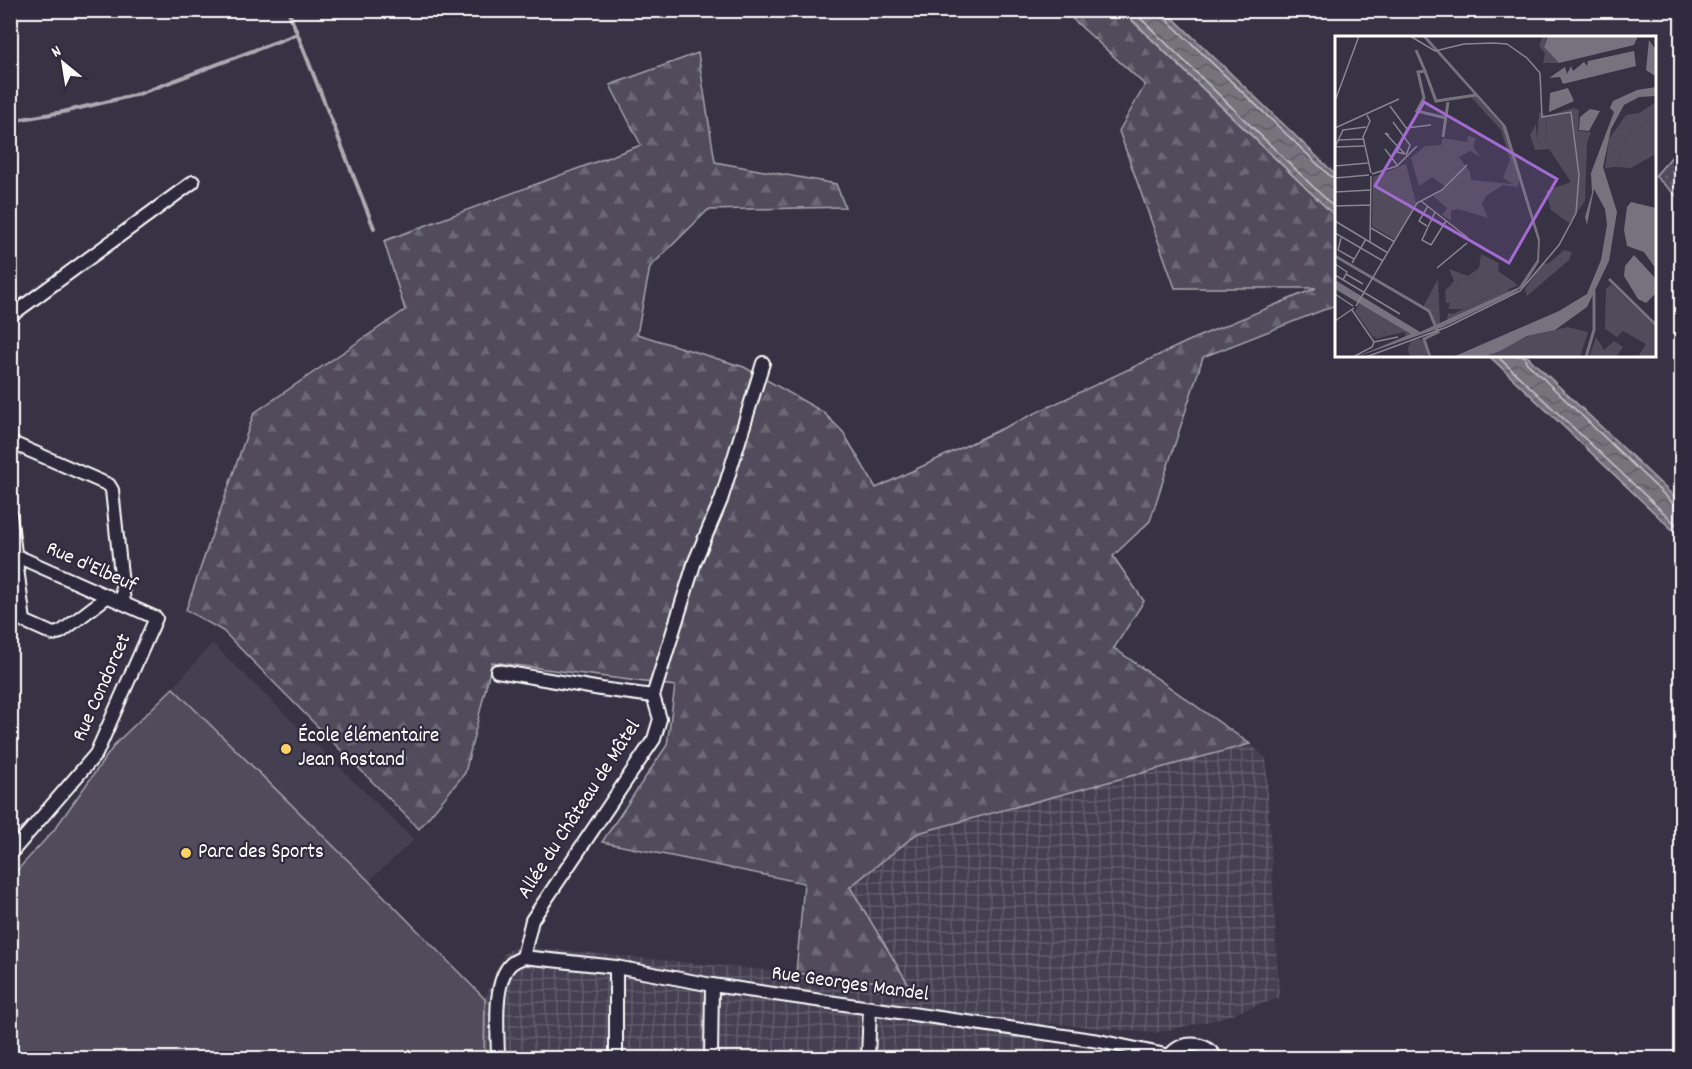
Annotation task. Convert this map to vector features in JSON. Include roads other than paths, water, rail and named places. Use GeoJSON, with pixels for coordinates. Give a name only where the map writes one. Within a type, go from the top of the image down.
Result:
{"type":"FeatureCollection","features":[{"type":"Feature","properties":{"kind":"street"},"geometry":{"type":"LineString","coordinates":[[10,316],[193,182]]}},
{"type":"Feature","properties":{"kind":"street","name":"Allée du Château de Mâtel"},"geometry":{"type":"LineString","coordinates":[[524,957],[532,920],[654,739],[660,719],[653,696],[695,561],[721,500],[763,363]]}},
{"type":"Feature","properties":{"kind":"street"},"geometry":{"type":"LineString","coordinates":[[10,442],[109,485],[112,490],[124,603]]}},
{"type":"Feature","properties":{"kind":"street"},"geometry":{"type":"LineString","coordinates":[[10,515],[13,554],[24,621],[53,634],[61,632],[108,596]]}},
{"type":"Feature","properties":{"kind":"street","name":"Rue d'Elbeuf"},"geometry":{"type":"LineString","coordinates":[[13,554],[156,618]]}},
{"type":"Feature","properties":{"kind":"street","name":"Rue Condorcet"},"geometry":{"type":"LineString","coordinates":[[10,854],[96,754],[156,618]]}},
{"type":"Feature","properties":{"kind":"street"},"geometry":{"type":"LineString","coordinates":[[497,671],[653,696]]}},
{"type":"Feature","properties":{"kind":"street"},"geometry":{"type":"LineString","coordinates":[[498,1059],[498,999],[502,981],[510,965],[524,957]]}},
{"type":"Feature","properties":{"kind":"street","name":"Rue Georges Mandel"},"geometry":{"type":"LineString","coordinates":[[524,957],[616,967],[712,985],[1099,1041],[1169,1057],[1176,1049],[1195,1044],[1204,1047],[1216,1059]]}},
{"type":"Feature","properties":{"kind":"street"},"geometry":{"type":"LineString","coordinates":[[616,967],[616,1059]]}},
{"type":"Feature","properties":{"kind":"street"},"geometry":{"type":"LineString","coordinates":[[711,1059],[712,985]]}},
{"type":"Feature","properties":{"kind":"street"},"geometry":{"type":"LineString","coordinates":[[868,1059],[870,1007]]}},
{"type":"Feature","properties":{"kind":"water"},"geometry":{"type":"Polygon","coordinates":[[[1123,11],[1166,11],[1335,174],[1335,216],[1123,11]]]}},
{"type":"Feature","properties":{"kind":"water"},"geometry":{"type":"Polygon","coordinates":[[[1490,357],[1528,357],[1681,503],[1681,538],[1490,357]]]}},
{"type":"Feature","properties":{"kind":"waterway"},"geometry":{"type":"LineString","coordinates":[[288,10],[374,228]]}},
{"type":"Feature","properties":{"kind":"waterway"},"geometry":{"type":"LineString","coordinates":[[10,121],[63,112],[139,94],[297,34]]}},
{"type":"Feature","properties":{"kind":"place","name":"École élémentaire Jean Rostand"},"geometry":{"type":"Point","coordinates":[286,749]}},
{"type":"Feature","properties":{"kind":"place","name":"Parc des Sports"},"geometry":{"type":"Point","coordinates":[186,853]}}]}
